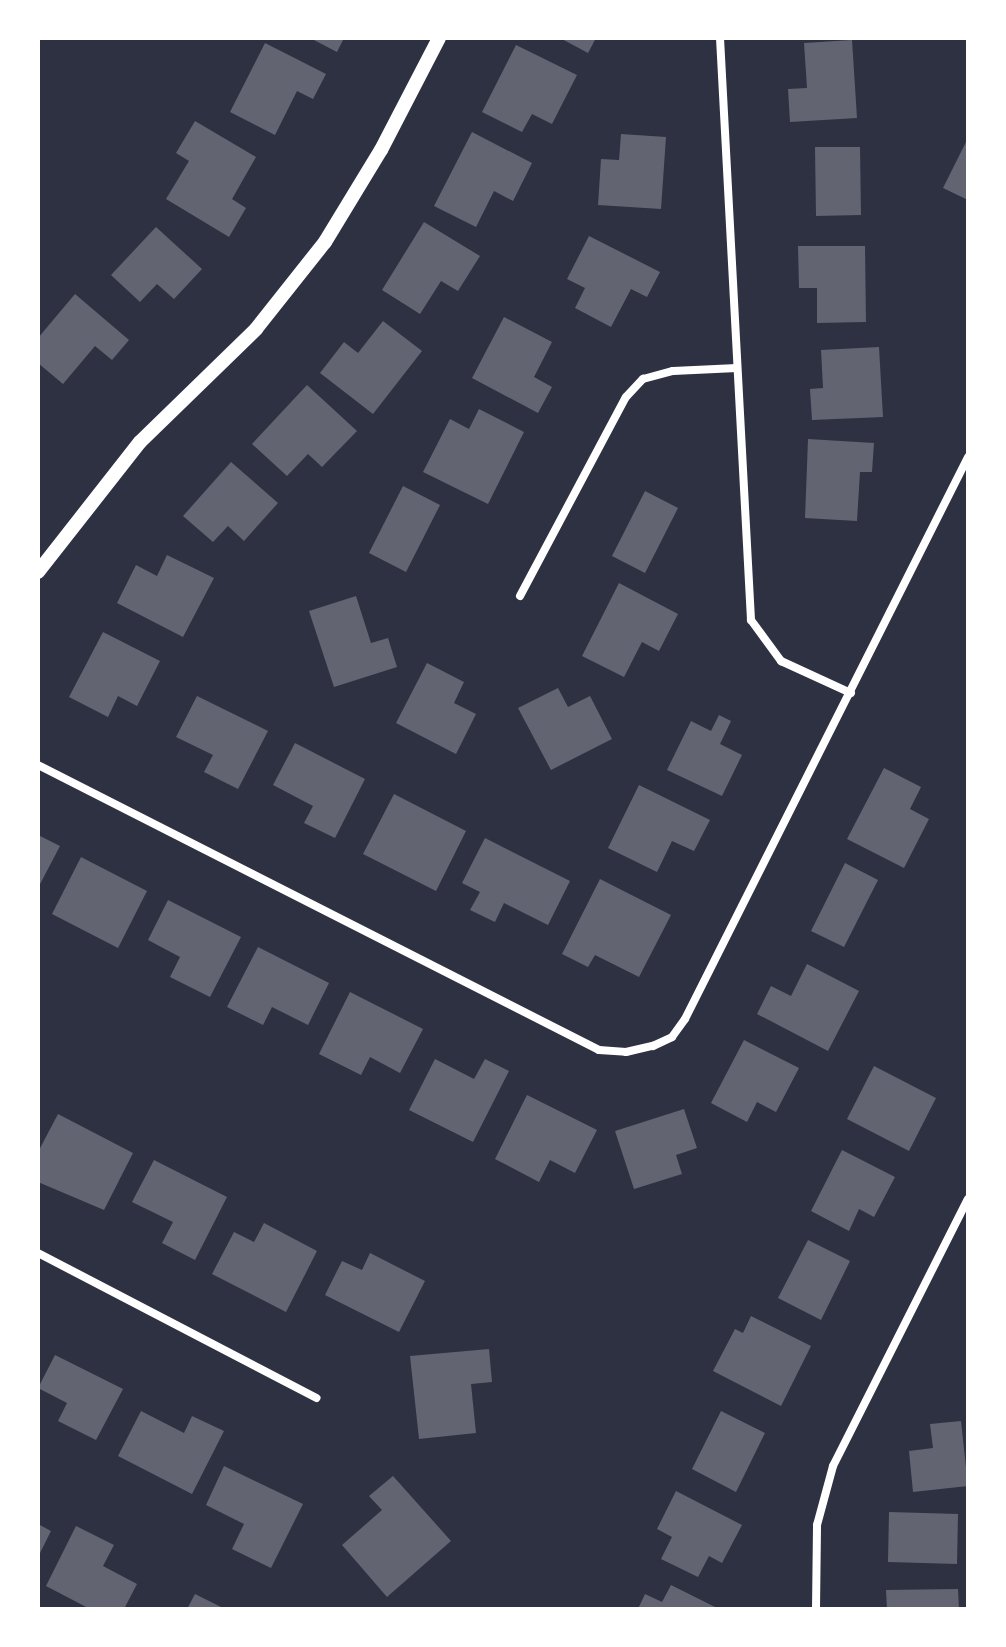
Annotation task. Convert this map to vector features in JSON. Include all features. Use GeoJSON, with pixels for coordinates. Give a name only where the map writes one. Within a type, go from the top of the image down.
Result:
{"type":"FeatureCollection","features":[{"type":"Feature","properties":{"kind":"street"},"geometry":{"type":"LineString","coordinates":[[38,572],[131,453],[256,329],[325,242],[381,150],[439,38]]}},
{"type":"Feature","properties":{"kind":"street"},"geometry":{"type":"LineString","coordinates":[[720,38],[751,620],[781,661],[851,693]]}},
{"type":"Feature","properties":{"kind":"street"},"geometry":{"type":"LineString","coordinates":[[520,596],[626,397],[643,379],[673,371],[737,368]]}},
{"type":"Feature","properties":{"kind":"street"},"geometry":{"type":"LineString","coordinates":[[38,765],[599,1050],[653,1046],[672,1037],[685,1019],[968,457]]}},
{"type":"Feature","properties":{"kind":"street"},"geometry":{"type":"LineString","coordinates":[[816,1609],[817,1525],[833,1466],[968,1199]]}},
{"type":"Feature","properties":{"kind":"street"},"geometry":{"type":"LineString","coordinates":[[38,1253],[316,1398]]}},
{"type":"Feature","properties":{"kind":"building"},"geometry":{"type":"Polygon","coordinates":[[[310,38],[344,38],[337,52],[310,38]]]}},
{"type":"Feature","properties":{"kind":"building"},"geometry":{"type":"Polygon","coordinates":[[[560,38],[596,38],[588,53],[560,38]]]}},
{"type":"Feature","properties":{"kind":"building"},"geometry":{"type":"Polygon","coordinates":[[[852,40],[857,118],[790,122],[788,89],[807,88],[804,43],[852,40]]]}},
{"type":"Feature","properties":{"kind":"building"},"geometry":{"type":"Polygon","coordinates":[[[265,43],[326,74],[313,99],[297,91],[275,135],[230,112],[265,43]]]}},
{"type":"Feature","properties":{"kind":"building"},"geometry":{"type":"Polygon","coordinates":[[[516,45],[577,75],[552,124],[532,114],[522,132],[482,112],[516,45]]]}},
{"type":"Feature","properties":{"kind":"building"},"geometry":{"type":"Polygon","coordinates":[[[195,121],[256,157],[232,199],[246,208],[229,237],[166,199],[189,161],[176,153],[195,121]]]}},
{"type":"Feature","properties":{"kind":"building"},"geometry":{"type":"Polygon","coordinates":[[[472,132],[532,163],[513,201],[494,191],[476,227],[434,206],[472,132]]]}},
{"type":"Feature","properties":{"kind":"building"},"geometry":{"type":"Polygon","coordinates":[[[621,134],[666,137],[661,209],[598,205],[601,159],[619,160],[621,134]]]}},
{"type":"Feature","properties":{"kind":"building"},"geometry":{"type":"Polygon","coordinates":[[[968,138],[968,200],[943,188],[968,138]]]}},
{"type":"Feature","properties":{"kind":"building"},"geometry":{"type":"Polygon","coordinates":[[[815,147],[860,147],[861,215],[816,216],[815,147]]]}},
{"type":"Feature","properties":{"kind":"building"},"geometry":{"type":"Polygon","coordinates":[[[424,222],[480,256],[458,291],[441,281],[420,314],[382,290],[424,222]]]}},
{"type":"Feature","properties":{"kind":"building"},"geometry":{"type":"Polygon","coordinates":[[[156,227],[202,269],[174,299],[157,284],[140,302],[111,275],[156,227]]]}},
{"type":"Feature","properties":{"kind":"building"},"geometry":{"type":"Polygon","coordinates":[[[589,236],[660,272],[647,297],[631,289],[611,327],[575,308],[585,288],[567,279],[589,236]]]}},
{"type":"Feature","properties":{"kind":"building"},"geometry":{"type":"Polygon","coordinates":[[[798,246],[865,246],[866,322],[817,323],[817,288],[799,288],[798,246]]]}},
{"type":"Feature","properties":{"kind":"building"},"geometry":{"type":"Polygon","coordinates":[[[75,294],[129,340],[112,360],[95,346],[63,384],[38,363],[38,338],[75,294]]]}},
{"type":"Feature","properties":{"kind":"building"},"geometry":{"type":"Polygon","coordinates":[[[504,317],[552,342],[534,377],[552,387],[538,413],[472,378],[504,317]]]}},
{"type":"Feature","properties":{"kind":"building"},"geometry":{"type":"Polygon","coordinates":[[[383,321],[422,351],[373,414],[320,373],[344,342],[358,353],[383,321]]]}},
{"type":"Feature","properties":{"kind":"building"},"geometry":{"type":"Polygon","coordinates":[[[879,347],[883,417],[812,420],[810,389],[823,388],[821,350],[879,347]]]}},
{"type":"Feature","properties":{"kind":"building"},"geometry":{"type":"Polygon","coordinates":[[[307,385],[357,431],[322,467],[308,454],[287,476],[252,444],[307,385]]]}},
{"type":"Feature","properties":{"kind":"building"},"geometry":{"type":"Polygon","coordinates":[[[479,409],[524,432],[488,504],[423,472],[450,419],[469,429],[479,409]]]}},
{"type":"Feature","properties":{"kind":"building"},"geometry":{"type":"Polygon","coordinates":[[[808,439],[874,443],[872,472],[860,472],[857,521],[805,518],[808,439]]]}},
{"type":"Feature","properties":{"kind":"building"},"geometry":{"type":"Polygon","coordinates":[[[231,462],[278,503],[244,541],[228,526],[213,542],[183,516],[231,462]]]}},
{"type":"Feature","properties":{"kind":"building"},"geometry":{"type":"Polygon","coordinates":[[[403,486],[440,505],[406,572],[369,553],[403,486]]]}},
{"type":"Feature","properties":{"kind":"building"},"geometry":{"type":"Polygon","coordinates":[[[645,491],[678,508],[645,573],[612,556],[645,491]]]}},
{"type":"Feature","properties":{"kind":"building"},"geometry":{"type":"Polygon","coordinates":[[[167,555],[214,578],[183,637],[117,603],[136,565],[157,576],[167,555]]]}},
{"type":"Feature","properties":{"kind":"building"},"geometry":{"type":"Polygon","coordinates":[[[619,583],[678,614],[659,651],[642,642],[624,677],[582,656],[619,583]]]}},
{"type":"Feature","properties":{"kind":"building"},"geometry":{"type":"Polygon","coordinates":[[[356,596],[371,643],[388,638],[397,667],[334,687],[309,611],[356,596]]]}},
{"type":"Feature","properties":{"kind":"building"},"geometry":{"type":"Polygon","coordinates":[[[103,632],[160,661],[137,706],[118,696],[108,717],[69,697],[103,632]]]}},
{"type":"Feature","properties":{"kind":"building"},"geometry":{"type":"Polygon","coordinates":[[[427,663],[464,682],[454,703],[476,714],[456,754],[396,723],[427,663]]]}},
{"type":"Feature","properties":{"kind":"building"},"geometry":{"type":"Polygon","coordinates":[[[558,688],[568,707],[590,696],[612,739],[551,770],[518,708],[558,688]]]}},
{"type":"Feature","properties":{"kind":"building"},"geometry":{"type":"Polygon","coordinates":[[[197,696],[268,731],[238,789],[204,772],[213,755],[176,737],[197,696]]]}},
{"type":"Feature","properties":{"kind":"building"},"geometry":{"type":"Polygon","coordinates":[[[719,715],[731,721],[720,744],[742,755],[722,796],[667,770],[691,721],[711,731],[719,715]]]}},
{"type":"Feature","properties":{"kind":"building"},"geometry":{"type":"Polygon","coordinates":[[[295,743],[365,779],[335,838],[304,823],[313,806],[273,785],[295,743]]]}},
{"type":"Feature","properties":{"kind":"building"},"geometry":{"type":"Polygon","coordinates":[[[884,768],[921,787],[910,809],[929,819],[904,868],[847,839],[884,768]]]}},
{"type":"Feature","properties":{"kind":"building"},"geometry":{"type":"Polygon","coordinates":[[[639,785],[710,820],[694,851],[672,841],[657,872],[608,848],[639,785]]]}},
{"type":"Feature","properties":{"kind":"building"},"geometry":{"type":"Polygon","coordinates":[[[394,794],[466,831],[436,891],[363,854],[394,794]]]}},
{"type":"Feature","properties":{"kind":"building"},"geometry":{"type":"Polygon","coordinates":[[[38,835],[60,846],[38,888],[38,835]]]}},
{"type":"Feature","properties":{"kind":"building"},"geometry":{"type":"Polygon","coordinates":[[[485,838],[570,881],[548,925],[504,903],[495,922],[470,910],[480,892],[462,883],[485,838]]]}},
{"type":"Feature","properties":{"kind":"building"},"geometry":{"type":"Polygon","coordinates":[[[81,857],[147,891],[118,948],[52,914],[81,857]]]}},
{"type":"Feature","properties":{"kind":"building"},"geometry":{"type":"Polygon","coordinates":[[[845,863],[878,880],[844,947],[811,931],[845,863]]]}},
{"type":"Feature","properties":{"kind":"building"},"geometry":{"type":"Polygon","coordinates":[[[600,879],[671,915],[639,977],[595,955],[588,967],[562,954],[600,879]]]}},
{"type":"Feature","properties":{"kind":"building"},"geometry":{"type":"Polygon","coordinates":[[[168,900],[241,937],[210,997],[170,977],[180,957],[148,940],[168,900]]]}},
{"type":"Feature","properties":{"kind":"building"},"geometry":{"type":"Polygon","coordinates":[[[258,947],[329,983],[308,1025],[272,1007],[263,1025],[227,1007],[258,947]]]}},
{"type":"Feature","properties":{"kind":"building"},"geometry":{"type":"Polygon","coordinates":[[[807,964],[859,991],[828,1051],[757,1014],[771,986],[791,996],[807,964]]]}},
{"type":"Feature","properties":{"kind":"building"},"geometry":{"type":"Polygon","coordinates":[[[350,992],[423,1029],[400,1073],[370,1057],[361,1075],[319,1054],[350,992]]]}},
{"type":"Feature","properties":{"kind":"building"},"geometry":{"type":"Polygon","coordinates":[[[744,1040],[799,1068],[776,1112],[757,1102],[747,1122],[711,1103],[744,1040]]]}},
{"type":"Feature","properties":{"kind":"building"},"geometry":{"type":"Polygon","coordinates":[[[435,1059],[474,1079],[485,1059],[509,1071],[473,1142],[409,1110],[435,1059]]]}},
{"type":"Feature","properties":{"kind":"building"},"geometry":{"type":"Polygon","coordinates":[[[874,1066],[936,1098],[909,1151],[847,1119],[874,1066]]]}},
{"type":"Feature","properties":{"kind":"building"},"geometry":{"type":"Polygon","coordinates":[[[527,1095],[597,1130],[575,1173],[550,1160],[539,1182],[495,1159],[527,1095]]]}},
{"type":"Feature","properties":{"kind":"building"},"geometry":{"type":"Polygon","coordinates":[[[684,1109],[697,1148],[676,1155],[682,1174],[634,1189],[615,1131],[684,1109]]]}},
{"type":"Feature","properties":{"kind":"building"},"geometry":{"type":"Polygon","coordinates":[[[58,1114],[133,1153],[104,1210],[38,1182],[38,1152],[58,1114]]]}},
{"type":"Feature","properties":{"kind":"building"},"geometry":{"type":"Polygon","coordinates":[[[842,1150],[895,1177],[874,1217],[859,1209],[849,1231],[811,1211],[842,1150]]]}},
{"type":"Feature","properties":{"kind":"building"},"geometry":{"type":"Polygon","coordinates":[[[154,1160],[227,1197],[195,1260],[162,1243],[173,1222],[132,1202],[154,1160]]]}},
{"type":"Feature","properties":{"kind":"building"},"geometry":{"type":"Polygon","coordinates":[[[264,1223],[317,1251],[286,1312],[212,1274],[234,1232],[254,1242],[264,1223]]]}},
{"type":"Feature","properties":{"kind":"building"},"geometry":{"type":"Polygon","coordinates":[[[808,1240],[850,1261],[821,1320],[778,1298],[808,1240]]]}},
{"type":"Feature","properties":{"kind":"building"},"geometry":{"type":"Polygon","coordinates":[[[370,1253],[425,1281],[399,1332],[325,1295],[342,1261],[362,1270],[370,1253]]]}},
{"type":"Feature","properties":{"kind":"building"},"geometry":{"type":"Polygon","coordinates":[[[751,1316],[811,1346],[781,1406],[713,1371],[735,1329],[743,1333],[751,1316]]]}},
{"type":"Feature","properties":{"kind":"building"},"geometry":{"type":"Polygon","coordinates":[[[489,1349],[492,1382],[471,1384],[476,1433],[419,1439],[410,1356],[489,1349]]]}},
{"type":"Feature","properties":{"kind":"building"},"geometry":{"type":"Polygon","coordinates":[[[55,1355],[123,1389],[96,1440],[58,1421],[67,1403],[38,1388],[55,1355]]]}},
{"type":"Feature","properties":{"kind":"building"},"geometry":{"type":"Polygon","coordinates":[[[141,1411],[184,1433],[192,1416],[224,1431],[192,1494],[118,1456],[141,1411]]]}},
{"type":"Feature","properties":{"kind":"building"},"geometry":{"type":"Polygon","coordinates":[[[721,1411],[765,1433],[736,1492],[692,1469],[721,1411]]]}},
{"type":"Feature","properties":{"kind":"building"},"geometry":{"type":"Polygon","coordinates":[[[961,1421],[968,1486],[913,1492],[909,1451],[933,1448],[930,1424],[961,1421]]]}},
{"type":"Feature","properties":{"kind":"building"},"geometry":{"type":"Polygon","coordinates":[[[224,1466],[303,1504],[271,1568],[232,1549],[244,1524],[206,1505],[224,1466]]]}},
{"type":"Feature","properties":{"kind":"building"},"geometry":{"type":"Polygon","coordinates":[[[393,1476],[451,1541],[387,1597],[342,1545],[382,1510],[369,1496],[393,1476]]]}},
{"type":"Feature","properties":{"kind":"building"},"geometry":{"type":"Polygon","coordinates":[[[676,1491],[742,1525],[722,1563],[709,1556],[698,1577],[661,1559],[672,1537],[657,1529],[676,1491]]]}},
{"type":"Feature","properties":{"kind":"building"},"geometry":{"type":"Polygon","coordinates":[[[889,1512],[958,1514],[957,1564],[888,1562],[889,1512]]]}},
{"type":"Feature","properties":{"kind":"building"},"geometry":{"type":"Polygon","coordinates":[[[38,1524],[51,1531],[38,1557],[38,1524]]]}},
{"type":"Feature","properties":{"kind":"building"},"geometry":{"type":"Polygon","coordinates":[[[76,1526],[114,1545],[103,1566],[137,1584],[124,1609],[90,1609],[46,1586],[76,1526]]]}},
{"type":"Feature","properties":{"kind":"building"},"geometry":{"type":"Polygon","coordinates":[[[671,1585],[719,1609],[638,1609],[645,1594],[662,1602],[671,1585]]]}},
{"type":"Feature","properties":{"kind":"building"},"geometry":{"type":"Polygon","coordinates":[[[958,1589],[959,1609],[887,1609],[886,1590],[958,1589]]]}},
{"type":"Feature","properties":{"kind":"building"},"geometry":{"type":"Polygon","coordinates":[[[195,1594],[225,1609],[187,1609],[195,1594]]]}}]}
